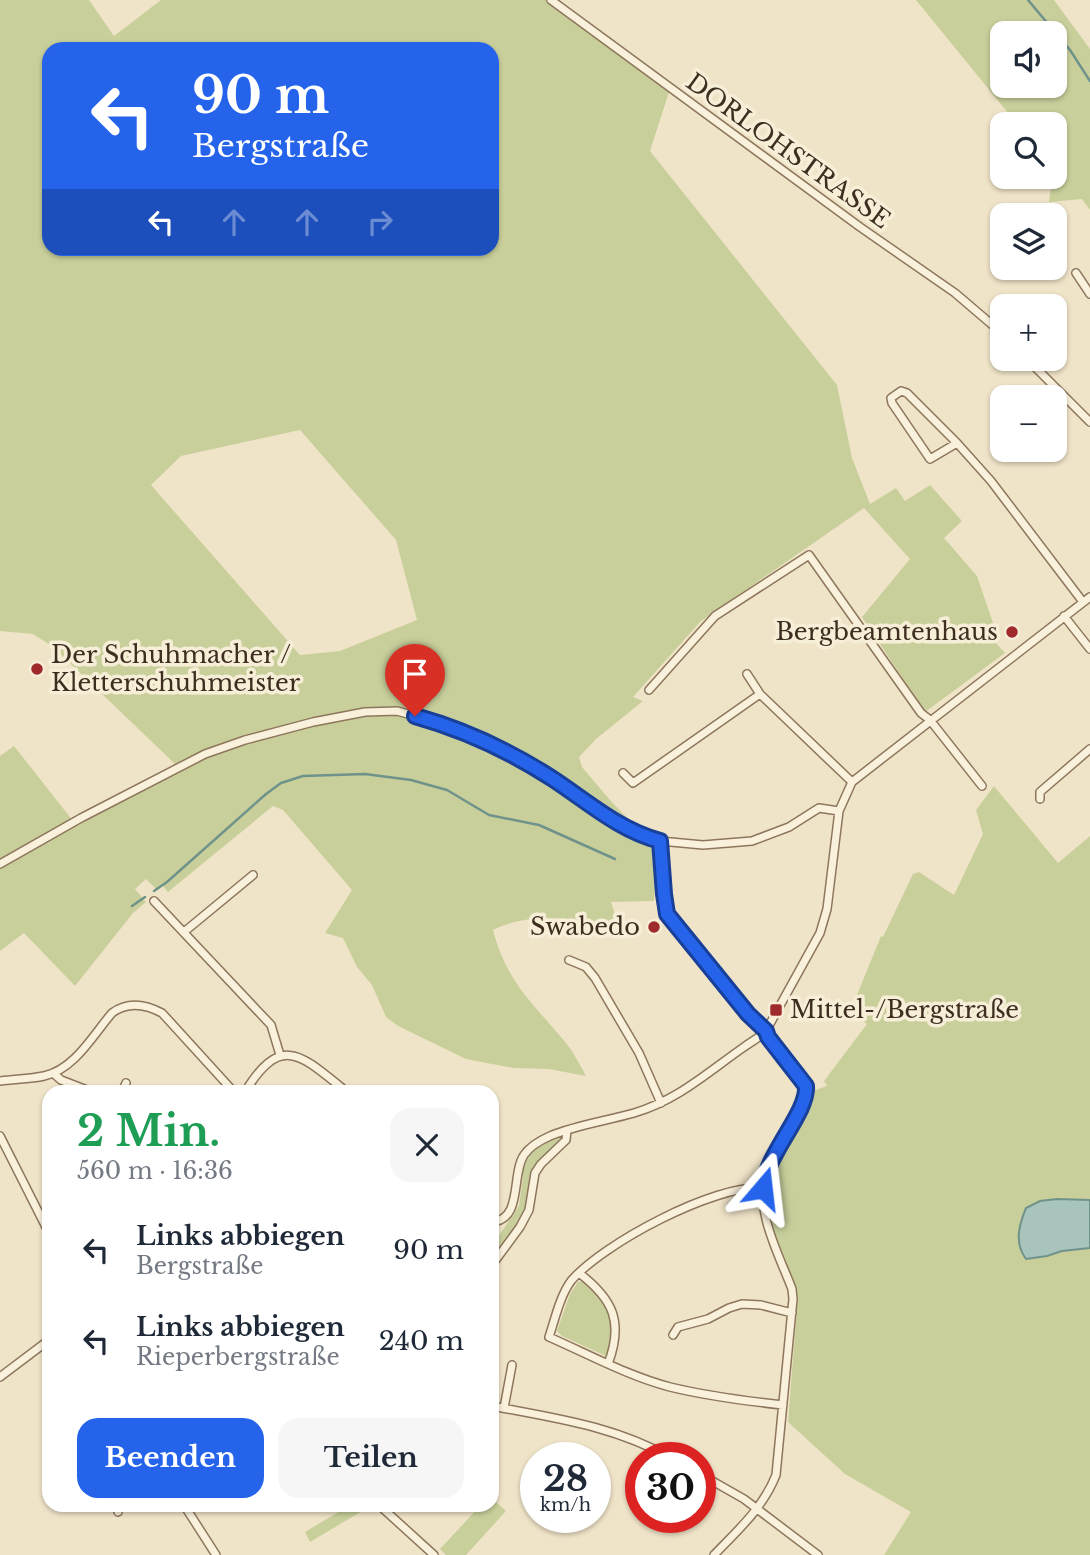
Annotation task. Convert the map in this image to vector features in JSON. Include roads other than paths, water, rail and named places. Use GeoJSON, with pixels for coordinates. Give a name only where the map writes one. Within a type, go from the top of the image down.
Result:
{"type":"FeatureCollection","features":[{"type":"Feature","properties":{"kind":"street","name":"DORLOHSTRASSE"},"geometry":{"type":"LineString","coordinates":[[551,0],[848,219],[956,293],[990,323]]}},
{"type":"Feature","properties":{"kind":"street"},"geometry":{"type":"LineString","coordinates":[[1076,273],[1090,294]]}},
{"type":"Feature","properties":{"kind":"street"},"geometry":{"type":"LineString","coordinates":[[1039,371],[1090,422]]}},
{"type":"Feature","properties":{"kind":"street"},"geometry":{"type":"LineString","coordinates":[[957,443],[930,459],[891,398],[901,391],[906,393],[957,443],[991,481],[1083,602]]}},
{"type":"Feature","properties":{"kind":"street"},"geometry":{"type":"LineString","coordinates":[[649,690],[715,617],[809,555],[921,713],[930,720],[982,786]]}},
{"type":"Feature","properties":{"kind":"street"},"geometry":{"type":"LineString","coordinates":[[499,1220],[503,1219],[512,1205],[517,1172],[525,1155],[548,1137],[661,1103],[714,1071],[766,1031],[820,933],[827,909],[839,811],[852,782],[1090,597]]}},
{"type":"Feature","properties":{"kind":"street"},"geometry":{"type":"LineString","coordinates":[[1063,616],[1090,649]]}},
{"type":"Feature","properties":{"kind":"street"},"geometry":{"type":"LineString","coordinates":[[747,674],[760,694],[852,782]]}},
{"type":"Feature","properties":{"kind":"street"},"geometry":{"type":"LineString","coordinates":[[622,773],[634,783],[760,694]]}},
{"type":"Feature","properties":{"kind":"street"},"geometry":{"type":"LineString","coordinates":[[0,864],[81,818],[205,754],[256,737],[365,712],[397,711],[465,732],[490,743],[552,779],[598,811],[640,835],[660,841],[704,845],[743,843],[761,839],[789,827],[819,807],[839,811]]}},
{"type":"Feature","properties":{"kind":"street"},"geometry":{"type":"LineString","coordinates":[[1040,799],[1040,792],[1090,749]]}},
{"type":"Feature","properties":{"kind":"street"},"geometry":{"type":"LineString","coordinates":[[660,841],[667,914],[748,1014],[766,1031],[803,1081],[806,1091],[804,1101],[770,1159],[763,1188],[766,1220],[792,1289],[776,1475],[769,1495],[714,1555]]}},
{"type":"Feature","properties":{"kind":"street"},"geometry":{"type":"LineString","coordinates":[[184,932],[253,875]]}},
{"type":"Feature","properties":{"kind":"street"},"geometry":{"type":"LineString","coordinates":[[154,901],[271,1025],[280,1055]]}},
{"type":"Feature","properties":{"kind":"street"},"geometry":{"type":"LineString","coordinates":[[569,960],[586,967],[595,978],[639,1054],[661,1103]]}},
{"type":"Feature","properties":{"kind":"street"},"geometry":{"type":"LineString","coordinates":[[0,1081],[53,1073],[74,1059],[112,1013],[119,1008],[134,1005],[149,1006],[162,1013],[228,1085]]}},
{"type":"Feature","properties":{"kind":"street"},"geometry":{"type":"LineString","coordinates":[[250,1085],[268,1062],[280,1055],[297,1055],[338,1085]]}},
{"type":"Feature","properties":{"kind":"street"},"geometry":{"type":"LineString","coordinates":[[53,1073],[74,1085]]}},
{"type":"Feature","properties":{"kind":"street"},"geometry":{"type":"LineString","coordinates":[[499,1256],[529,1210],[535,1173],[566,1140],[567,1130]]}},
{"type":"Feature","properties":{"kind":"street"},"geometry":{"type":"LineString","coordinates":[[0,1136],[42,1219]]}},
{"type":"Feature","properties":{"kind":"street"},"geometry":{"type":"LineString","coordinates":[[763,1188],[738,1189],[678,1212],[619,1241],[596,1256],[569,1284],[549,1336],[608,1364],[669,1387],[783,1405]]}},
{"type":"Feature","properties":{"kind":"street"},"geometry":{"type":"LineString","coordinates":[[579,1273],[604,1294],[615,1318],[615,1341],[608,1364]]}},
{"type":"Feature","properties":{"kind":"street"},"geometry":{"type":"LineString","coordinates":[[673,1335],[678,1327],[708,1319],[742,1304],[761,1305],[792,1313]]}},
{"type":"Feature","properties":{"kind":"street"},"geometry":{"type":"LineString","coordinates":[[0,1377],[42,1345]]}},
{"type":"Feature","properties":{"kind":"street"},"geometry":{"type":"LineString","coordinates":[[504,1408],[512,1365]]}},
{"type":"Feature","properties":{"kind":"street"},"geometry":{"type":"LineString","coordinates":[[499,1407],[614,1432],[641,1442]]}},
{"type":"Feature","properties":{"kind":"street"},"geometry":{"type":"LineString","coordinates":[[716,1484],[758,1509],[818,1555]]}},
{"type":"Feature","properties":{"kind":"street"},"geometry":{"type":"LineString","coordinates":[[188,1512],[216,1555]]}},
{"type":"Feature","properties":{"kind":"street"},"geometry":{"type":"LineString","coordinates":[[387,1512],[434,1555]]}},
{"type":"Feature","properties":{"kind":"water"},"geometry":{"type":"Polygon","coordinates":[[[1090,1200],[1090,1248],[1026,1259],[1020,1247],[1019,1234],[1026,1208],[1040,1201],[1090,1200]]]}},
{"type":"Feature","properties":{"kind":"waterway"},"geometry":{"type":"LineString","coordinates":[[1028,0],[1070,50],[1090,81]]}},
{"type":"Feature","properties":{"kind":"waterway"},"geometry":{"type":"LineString","coordinates":[[154,891],[266,794],[281,783],[303,776],[365,774],[411,780],[447,790],[489,815],[539,825],[615,859]]}},
{"type":"Feature","properties":{"kind":"waterway"},"geometry":{"type":"LineString","coordinates":[[132,906],[145,897]]}},
{"type":"Feature","properties":{"kind":"place","name":"Bergbeamtenhaus"},"geometry":{"type":"Point","coordinates":[1012,632]}},
{"type":"Feature","properties":{"kind":"place","name":"Der Schuhmacher / Kletterschuhmeister"},"geometry":{"type":"Point","coordinates":[37,669]}},
{"type":"Feature","properties":{"kind":"place","name":"Swabedo"},"geometry":{"type":"Point","coordinates":[654,927]}},
{"type":"Feature","properties":{"kind":"place","name":"Mittel-/Bergstraße"},"geometry":{"type":"Point","coordinates":[776,1010]}}]}
